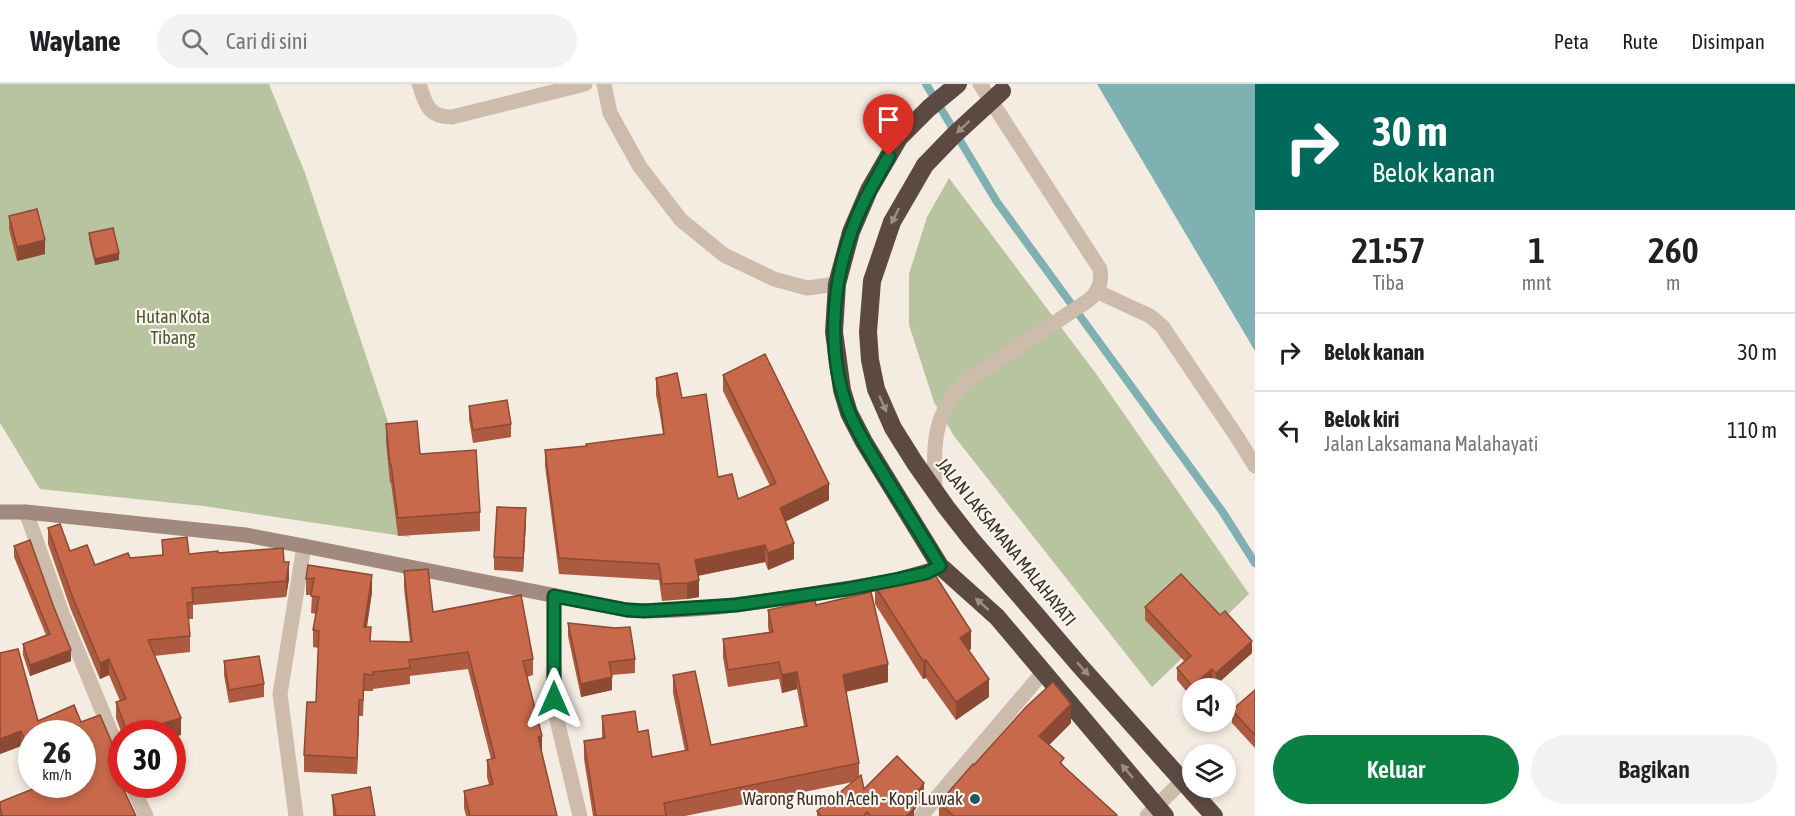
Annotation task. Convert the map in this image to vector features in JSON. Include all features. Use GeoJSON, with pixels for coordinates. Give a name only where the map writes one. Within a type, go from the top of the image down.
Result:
{"type":"FeatureCollection","features":[{"type":"Feature","properties":{"kind":"highway"},"geometry":{"type":"LineString","coordinates":[[958,84],[928,108],[899,138],[869,190],[851,232],[837,284],[834,332],[842,390],[849,413],[933,569],[997,617],[1044,671],[1156,813]]}},
{"type":"Feature","properties":{"kind":"highway","name":"JALAN LAKSAMANA MALAHAYATI"},"geometry":{"type":"LineString","coordinates":[[1008,88],[954,135],[925,165],[896,213],[883,243],[872,281],[868,332],[870,360],[876,389],[893,428],[935,492],[979,548],[1182,781]]}},
{"type":"Feature","properties":{"kind":"highway","name":"JALAN LAKSAMANA MALAHAYATI"},"geometry":{"type":"LineString","coordinates":[[1198,798],[1214,816]]}},
{"type":"Feature","properties":{"kind":"street"},"geometry":{"type":"LineString","coordinates":[[419,84],[432,113],[441,117],[452,117],[585,84]]}},
{"type":"Feature","properties":{"kind":"street"},"geometry":{"type":"LineString","coordinates":[[604,84],[610,113],[635,158],[681,220],[724,255],[774,279],[807,288],[837,284]]}},
{"type":"Feature","properties":{"kind":"street"},"geometry":{"type":"LineString","coordinates":[[935,492],[934,454],[939,420],[955,392],[967,381],[1093,296],[1101,275],[1100,269],[980,84]]}},
{"type":"Feature","properties":{"kind":"street"},"geometry":{"type":"LineString","coordinates":[[1093,296],[1144,312],[1162,326],[1255,466]]}},
{"type":"Feature","properties":{"kind":"street"},"geometry":{"type":"LineString","coordinates":[[0,513],[26,512],[246,535],[616,609],[644,611],[736,605],[847,589],[908,577]]}},
{"type":"Feature","properties":{"kind":"street"},"geometry":{"type":"LineString","coordinates":[[26,512],[62,613],[108,725]]}},
{"type":"Feature","properties":{"kind":"street"},"geometry":{"type":"LineString","coordinates":[[296,816],[280,694],[304,546]]}},
{"type":"Feature","properties":{"kind":"street"},"geometry":{"type":"LineString","coordinates":[[554,596],[554,699],[580,816]]}},
{"type":"Feature","properties":{"kind":"street"},"geometry":{"type":"LineString","coordinates":[[921,816],[1044,671]]}},
{"type":"Feature","properties":{"kind":"street"},"geometry":{"type":"LineString","coordinates":[[1156,813],[1182,781]]}},
{"type":"Feature","properties":{"kind":"street"},"geometry":{"type":"LineString","coordinates":[[138,798],[146,816]]}},
{"type":"Feature","properties":{"kind":"green space","name":"Hutan Kota Tibang"},"geometry":{"type":"Polygon","coordinates":[[[0,84],[269,84],[305,173],[408,482],[409,537],[203,506],[40,489],[0,423],[0,84]]]}},
{"type":"Feature","properties":{"kind":"green space"},"geometry":{"type":"Polygon","coordinates":[[[949,178],[1097,375],[1249,594],[1152,687],[954,436],[934,402],[909,325],[909,274],[927,217],[949,178]]]}},
{"type":"Feature","properties":{"kind":"water"},"geometry":{"type":"Polygon","coordinates":[[[1097,84],[1255,84],[1255,351],[1097,84]]]}},
{"type":"Feature","properties":{"kind":"building"},"geometry":{"type":"Polygon","coordinates":[[[37,209],[45,240],[17,247],[9,216],[37,209]]]}},
{"type":"Feature","properties":{"kind":"building"},"geometry":{"type":"Polygon","coordinates":[[[113,228],[119,253],[95,259],[89,233],[113,228]]]}},
{"type":"Feature","properties":{"kind":"building"},"geometry":{"type":"Polygon","coordinates":[[[765,354],[829,484],[780,508],[794,543],[768,553],[765,545],[695,560],[699,580],[687,583],[662,584],[659,564],[559,558],[545,450],[664,434],[656,378],[677,373],[682,398],[706,394],[718,477],[732,474],[738,499],[776,483],[723,375],[765,354]]]}},
{"type":"Feature","properties":{"kind":"building"},"geometry":{"type":"Polygon","coordinates":[[[507,400],[511,424],[473,430],[469,406],[507,400]]]}},
{"type":"Feature","properties":{"kind":"building"},"geometry":{"type":"Polygon","coordinates":[[[417,421],[420,454],[476,450],[480,512],[398,518],[386,424],[417,421]]]}},
{"type":"Feature","properties":{"kind":"building"},"geometry":{"type":"Polygon","coordinates":[[[497,507],[526,508],[523,558],[494,557],[497,507]]]}},
{"type":"Feature","properties":{"kind":"building"},"geometry":{"type":"Polygon","coordinates":[[[60,524],[70,551],[87,545],[95,565],[128,553],[130,558],[163,555],[162,540],[187,537],[189,554],[283,548],[284,562],[289,562],[286,581],[192,588],[193,602],[187,603],[190,636],[148,640],[181,718],[123,720],[116,702],[126,699],[109,659],[100,663],[71,593],[48,528],[60,524]]]}},
{"type":"Feature","properties":{"kind":"building"},"geometry":{"type":"Polygon","coordinates":[[[30,540],[71,650],[30,665],[23,644],[50,634],[14,546],[30,540]]]}},
{"type":"Feature","properties":{"kind":"building"},"geometry":{"type":"Polygon","coordinates":[[[928,564],[971,631],[960,638],[989,679],[956,702],[926,660],[923,661],[875,586],[896,573],[928,564]]]}},
{"type":"Feature","properties":{"kind":"building"},"geometry":{"type":"Polygon","coordinates":[[[308,565],[372,575],[364,627],[371,627],[370,641],[412,642],[404,571],[428,569],[433,612],[521,595],[533,659],[523,661],[542,736],[538,737],[557,816],[470,816],[464,791],[493,784],[487,760],[495,758],[468,652],[409,660],[410,668],[373,672],[373,675],[364,674],[363,700],[359,700],[357,758],[304,755],[307,702],[316,702],[319,631],[313,630],[319,597],[311,596],[314,578],[306,579],[308,565]]]}},
{"type":"Feature","properties":{"kind":"building"},"geometry":{"type":"Polygon","coordinates":[[[1181,574],[1220,615],[1225,611],[1252,641],[1216,673],[1212,669],[1201,678],[1185,678],[1177,668],[1191,656],[1145,607],[1181,574]]]}},
{"type":"Feature","properties":{"kind":"building"},"geometry":{"type":"Polygon","coordinates":[[[871,592],[888,664],[843,675],[859,763],[664,803],[666,816],[596,816],[584,741],[605,738],[602,716],[635,711],[638,732],[648,730],[652,757],[688,750],[673,675],[695,671],[711,745],[807,726],[797,672],[782,675],[779,662],[728,670],[723,639],[773,632],[768,610],[815,600],[816,605],[871,592]]]}},
{"type":"Feature","properties":{"kind":"building"},"geometry":{"type":"Polygon","coordinates":[[[568,623],[615,628],[630,627],[635,659],[609,662],[612,677],[581,684],[568,623]]]}},
{"type":"Feature","properties":{"kind":"building"},"geometry":{"type":"Polygon","coordinates":[[[18,649],[38,720],[18,720],[18,732],[0,739],[0,653],[18,649]]]}},
{"type":"Feature","properties":{"kind":"building"},"geometry":{"type":"Polygon","coordinates":[[[259,656],[264,684],[229,690],[224,661],[259,656]]]}},
{"type":"Feature","properties":{"kind":"building"},"geometry":{"type":"Polygon","coordinates":[[[1053,682],[1071,704],[1039,736],[1064,758],[1060,763],[1117,815],[954,816],[939,803],[1026,707],[1053,682]]]}},
{"type":"Feature","properties":{"kind":"building"},"geometry":{"type":"Polygon","coordinates":[[[1255,690],[1255,735],[1236,714],[1236,707],[1255,690]]]}},
{"type":"Feature","properties":{"kind":"building"},"geometry":{"type":"Polygon","coordinates":[[[74,705],[80,720],[40,720],[74,705]]]}},
{"type":"Feature","properties":{"kind":"building"},"geometry":{"type":"Polygon","coordinates":[[[100,715],[108,734],[108,798],[128,798],[136,816],[0,816],[2,815],[0,802],[18,795],[18,798],[96,798],[96,720],[86,720],[100,715]]]}},
{"type":"Feature","properties":{"kind":"building"},"geometry":{"type":"Polygon","coordinates":[[[897,756],[924,783],[912,800],[914,809],[906,816],[871,816],[867,812],[863,816],[821,816],[817,811],[861,775],[864,789],[897,756]]]}},
{"type":"Feature","properties":{"kind":"building"},"geometry":{"type":"Polygon","coordinates":[[[370,787],[375,816],[336,816],[332,795],[370,787]]]}},
{"type":"Feature","properties":{"kind":"waterway"},"geometry":{"type":"LineString","coordinates":[[926,84],[997,202],[1222,511],[1255,563]]}},
{"type":"Feature","properties":{"kind":"place","name":"Warong Rumoh Aceh - Kopi Luwak"},"geometry":{"type":"Point","coordinates":[975,799]}},
{"type":"Feature","properties":{"kind":"route"},"geometry":{"type":"LineString","coordinates":[[554,699],[554,596],[606,607],[644,611],[736,605],[847,589],[926,573],[940,566],[864,442],[849,413],[838,367],[834,332],[840,267],[851,232],[869,190],[889,156]]}}]}
